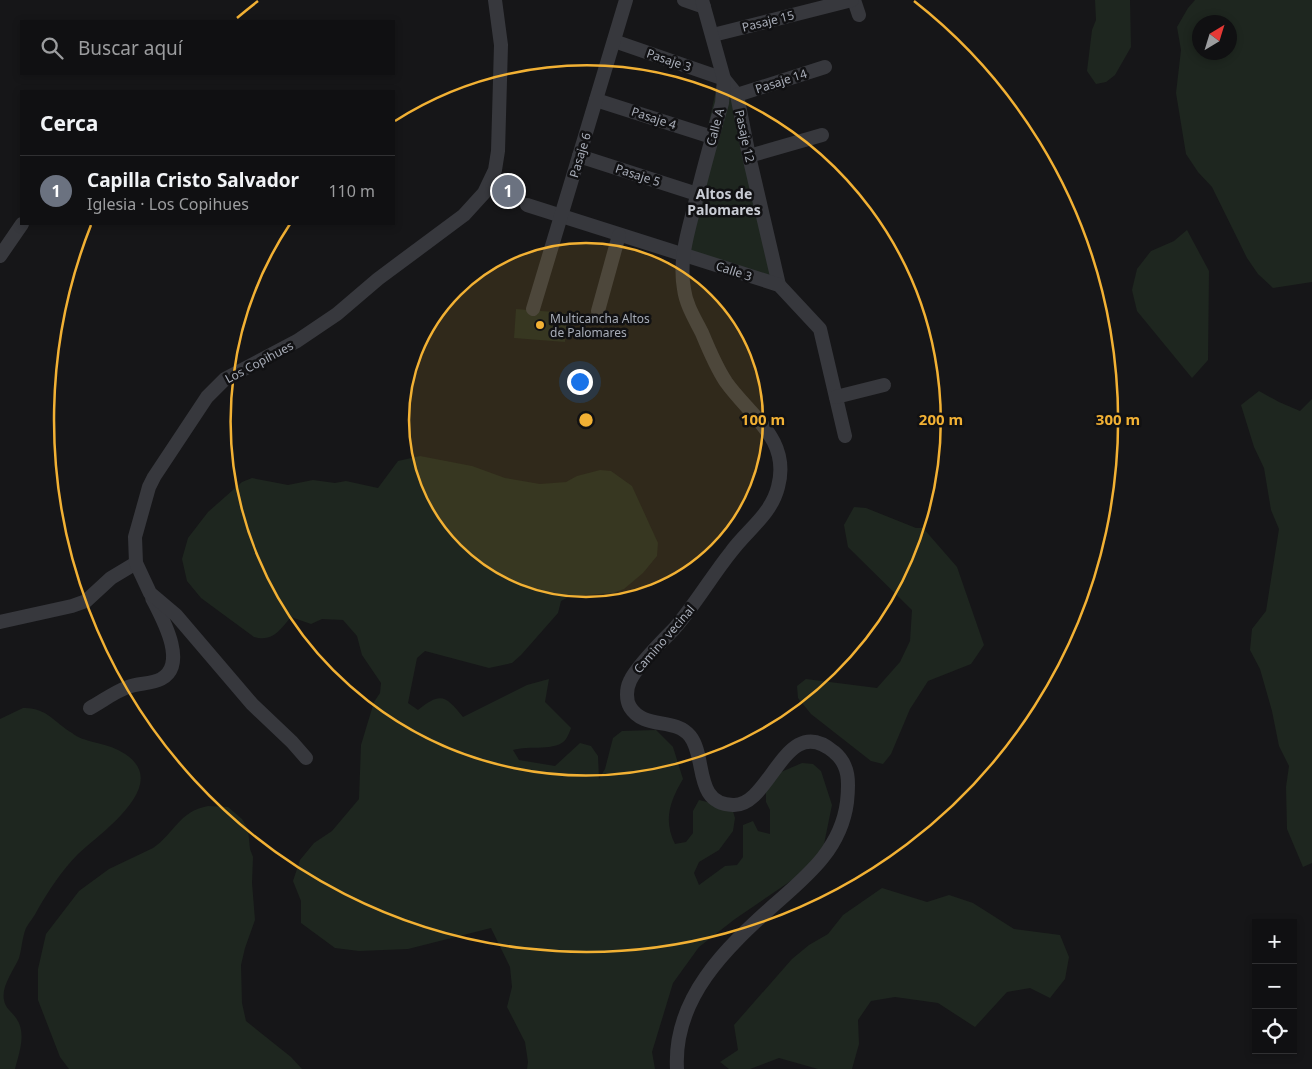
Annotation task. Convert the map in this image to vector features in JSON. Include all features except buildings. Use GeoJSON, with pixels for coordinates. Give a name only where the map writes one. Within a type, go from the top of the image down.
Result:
{"type":"FeatureCollection","features":[{"type":"Feature","properties":{"kind":"street","name":"Los Copihues"},"geometry":{"type":"LineString","coordinates":[[306,758],[252,704],[176,615],[150,593],[136,562],[135,537],[151,482],[207,397],[218,385],[235,373],[297,341],[337,314],[378,279],[464,215],[484,193],[492,179],[498,151],[501,45],[495,0]]}},
{"type":"Feature","properties":{"kind":"street","name":"Pasaje 6"},"geometry":{"type":"LineString","coordinates":[[533,309],[626,0]]}},
{"type":"Feature","properties":{"kind":"street"},"geometry":{"type":"LineString","coordinates":[[684,0],[703,3]]}},
{"type":"Feature","properties":{"kind":"street"},"geometry":{"type":"LineString","coordinates":[[853,0],[859,15]]}},
{"type":"Feature","properties":{"kind":"street","name":"Pasaje 15"},"geometry":{"type":"LineString","coordinates":[[713,35],[853,0]]}},
{"type":"Feature","properties":{"kind":"street","name":"Calle A"},"geometry":{"type":"LineString","coordinates":[[683,254],[722,103],[724,79],[703,3]]}},
{"type":"Feature","properties":{"kind":"street","name":"Pasaje 3"},"geometry":{"type":"LineString","coordinates":[[614,41],[724,79]]}},
{"type":"Feature","properties":{"kind":"street","name":"Pasaje 14"},"geometry":{"type":"LineString","coordinates":[[736,95],[825,67]]}},
{"type":"Feature","properties":{"kind":"street","name":"Pasaje 12"},"geometry":{"type":"LineString","coordinates":[[724,79],[736,95],[779,285]]}},
{"type":"Feature","properties":{"kind":"street","name":"Pasaje 4"},"geometry":{"type":"LineString","coordinates":[[596,100],[712,137]]}},
{"type":"Feature","properties":{"kind":"street"},"geometry":{"type":"LineString","coordinates":[[749,156],[822,135]]}},
{"type":"Feature","properties":{"kind":"street","name":"Pasaje 5"},"geometry":{"type":"LineString","coordinates":[[579,156],[697,194]]}},
{"type":"Feature","properties":{"kind":"street","name":"Calle 3"},"geometry":{"type":"LineString","coordinates":[[528,206],[779,285],[820,329],[846,436]]}},
{"type":"Feature","properties":{"kind":"street"},"geometry":{"type":"LineString","coordinates":[[0,256],[21,225]]}},
{"type":"Feature","properties":{"kind":"street"},"geometry":{"type":"LineString","coordinates":[[598,312],[619,235]]}},
{"type":"Feature","properties":{"kind":"street","name":"Camino vecinal"},"geometry":{"type":"LineString","coordinates":[[677,1069],[677,1049],[681,1026],[692,1000],[709,970],[734,942],[803,881],[822,860],[834,842],[842,823],[847,801],[848,782],[844,764],[836,753],[824,745],[807,742],[797,746],[787,754],[756,793],[747,801],[735,806],[723,803],[711,795],[704,786],[696,746],[688,734],[679,727],[649,722],[633,711],[628,703],[628,684],[635,672],[684,618],[730,553],[768,510],[780,480],[779,454],[772,437],[727,383],[712,358],[687,303],[683,286],[683,254]]}},
{"type":"Feature","properties":{"kind":"street"},"geometry":{"type":"LineString","coordinates":[[836,397],[884,385]]}},
{"type":"Feature","properties":{"kind":"street"},"geometry":{"type":"LineString","coordinates":[[0,622],[72,606],[86,600],[111,578],[136,562]]}},
{"type":"Feature","properties":{"kind":"street"},"geometry":{"type":"LineString","coordinates":[[90,708],[127,687],[162,679],[168,673],[172,665],[172,641],[166,624],[150,593]]}},
{"type":"Feature","properties":{"kind":"shaded area"},"geometry":{"type":"Polygon","coordinates":[[[1095,0],[1130,0],[1131,47],[1115,75],[1106,82],[1096,84],[1087,71],[1092,30],[1096,20],[1095,0]]]}},
{"type":"Feature","properties":{"kind":"shaded area"},"geometry":{"type":"Polygon","coordinates":[[[1195,0],[1312,0],[1312,282],[1273,288],[1258,274],[1247,258],[1212,187],[1198,172],[1186,154],[1176,93],[1181,50],[1177,27],[1195,0]]]}},
{"type":"Feature","properties":{"kind":"shaded area"},"geometry":{"type":"Polygon","coordinates":[[[720,72],[729,89],[775,280],[681,249],[720,72]]]}},
{"type":"Feature","properties":{"kind":"shaded area"},"geometry":{"type":"Polygon","coordinates":[[[1187,230],[1209,271],[1208,360],[1192,378],[1137,311],[1132,290],[1137,269],[1151,251],[1174,241],[1187,230]]]}},
{"type":"Feature","properties":{"kind":"shaded area","name":"Multicancha Altos de Palomares"},"geometry":{"type":"Polygon","coordinates":[[[516,309],[567,313],[565,342],[514,338],[516,309]]]}},
{"type":"Feature","properties":{"kind":"shaded area"},"geometry":{"type":"Polygon","coordinates":[[[1259,391],[1300,411],[1312,399],[1312,863],[1303,867],[1287,829],[1286,787],[1289,766],[1279,746],[1272,711],[1260,669],[1250,650],[1252,629],[1266,611],[1279,529],[1271,510],[1264,468],[1254,447],[1241,405],[1259,391]]]}},
{"type":"Feature","properties":{"kind":"shaded area"},"geometry":{"type":"Polygon","coordinates":[[[420,456],[472,466],[505,478],[540,484],[566,482],[577,476],[600,470],[611,471],[632,486],[658,543],[657,556],[643,573],[624,589],[613,593],[570,596],[561,601],[558,613],[512,663],[489,668],[425,651],[417,658],[408,703],[418,710],[432,700],[443,698],[452,704],[463,717],[527,685],[549,679],[545,702],[571,728],[566,739],[556,746],[513,750],[519,760],[555,766],[580,743],[591,746],[598,756],[599,779],[605,769],[613,738],[622,731],[656,730],[673,747],[683,779],[672,803],[669,819],[669,827],[675,844],[686,842],[693,833],[693,811],[699,800],[732,808],[735,818],[733,831],[719,850],[699,862],[694,873],[699,885],[725,866],[737,865],[743,857],[743,825],[753,821],[758,831],[770,834],[770,810],[766,802],[766,789],[781,772],[802,763],[813,764],[821,771],[832,805],[823,849],[798,876],[735,919],[699,947],[673,983],[652,1052],[655,1069],[527,1069],[528,1062],[525,1042],[507,1007],[512,987],[510,967],[491,928],[408,949],[359,951],[335,948],[301,923],[301,901],[293,881],[300,860],[314,843],[332,831],[359,799],[361,745],[374,702],[380,693],[381,683],[362,655],[357,636],[343,620],[322,619],[311,624],[291,617],[271,637],[254,637],[201,598],[187,581],[182,559],[188,538],[208,512],[242,482],[252,478],[288,485],[313,480],[335,483],[346,481],[378,488],[398,461],[420,456]]]}},
{"type":"Feature","properties":{"kind":"shaded area"},"geometry":{"type":"Polygon","coordinates":[[[854,507],[866,508],[916,528],[923,528],[957,567],[984,645],[971,664],[928,681],[910,709],[891,754],[883,764],[871,761],[811,714],[798,698],[797,686],[806,679],[877,688],[900,662],[910,641],[912,610],[848,547],[844,525],[854,507]]]}},
{"type":"Feature","properties":{"kind":"shaded area"},"geometry":{"type":"Polygon","coordinates":[[[23,708],[38,710],[85,740],[118,750],[135,762],[141,776],[138,790],[130,805],[78,854],[67,867],[51,887],[26,928],[19,958],[4,989],[6,1005],[16,1018],[21,1030],[20,1050],[15,1069],[0,1069],[0,719],[23,708]]]}},
{"type":"Feature","properties":{"kind":"shaded area"},"geometry":{"type":"Polygon","coordinates":[[[208,806],[228,807],[242,819],[248,829],[250,849],[253,857],[252,883],[255,920],[241,965],[242,1003],[246,1021],[291,1057],[302,1069],[69,1069],[60,1057],[38,1000],[38,969],[46,934],[79,891],[109,869],[153,848],[183,818],[198,809],[208,806]]]}},
{"type":"Feature","properties":{"kind":"shaded area"},"geometry":{"type":"Polygon","coordinates":[[[882,888],[927,902],[949,895],[973,903],[1014,929],[1060,935],[1069,957],[1065,979],[1050,998],[1030,988],[1007,992],[975,1027],[938,1003],[895,997],[871,1001],[858,1020],[859,1044],[852,1069],[818,1069],[779,1058],[750,1069],[729,1069],[720,1062],[738,1050],[734,1025],[792,959],[809,945],[828,934],[843,915],[882,888]]]}},
{"type":"Feature","properties":{"kind":"place","name":"Capilla Cristo Salvador"},"geometry":{"type":"Point","coordinates":[508,191]}},
{"type":"Feature","properties":{"kind":"place","name":"Multicancha Altos de Palomares"},"geometry":{"type":"Point","coordinates":[540,325]}},
{"type":"Feature","properties":{"kind":"district","name":"Altos de Palomares"},"geometry":{"type":"Point","coordinates":[724,202]}}]}
